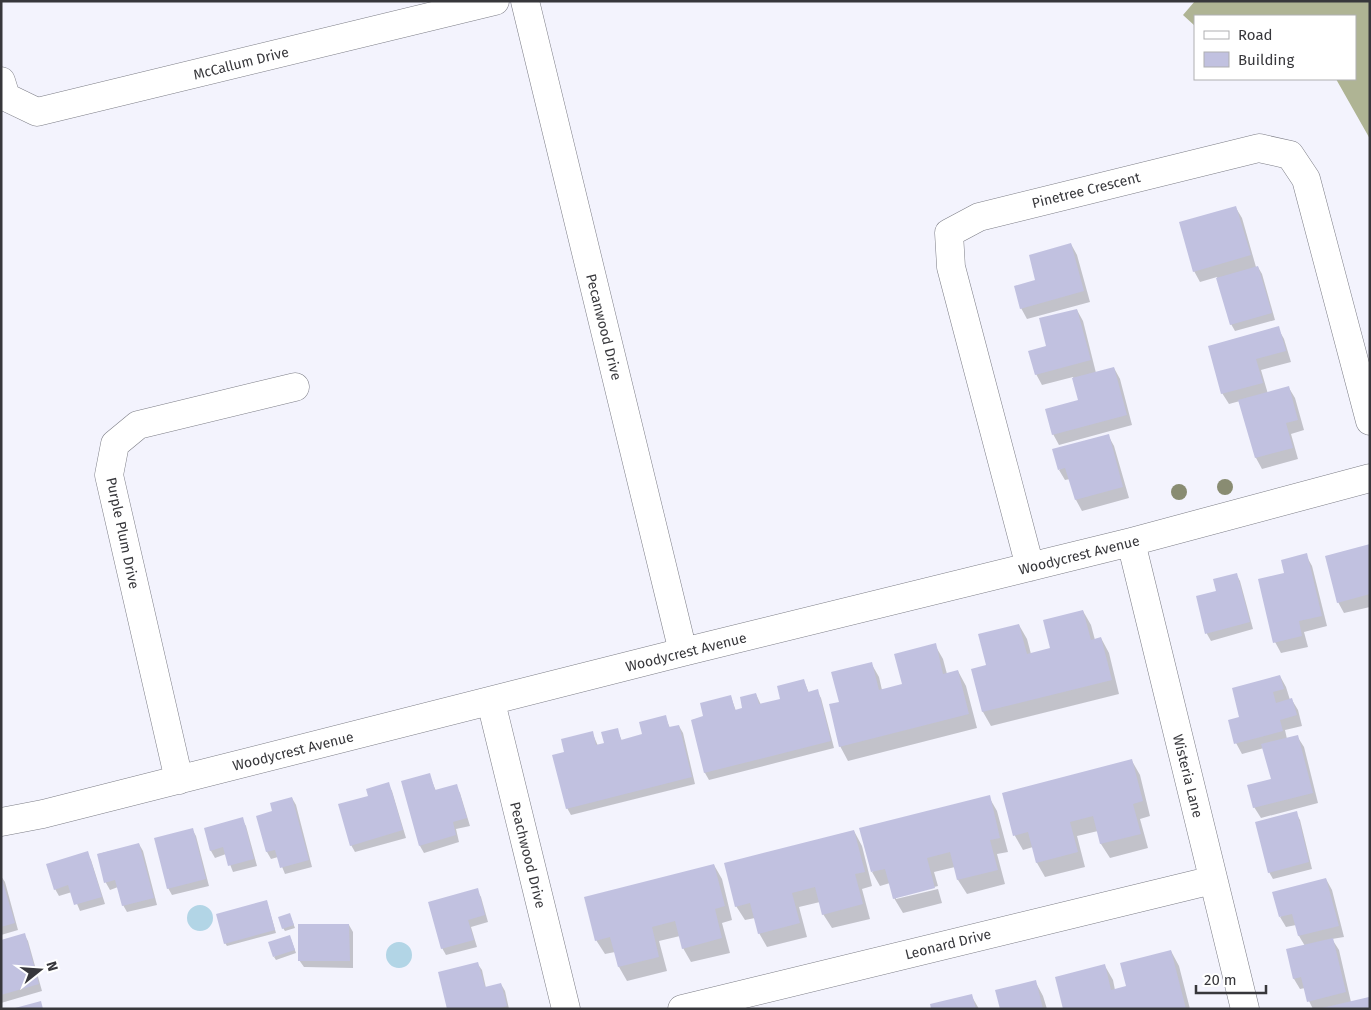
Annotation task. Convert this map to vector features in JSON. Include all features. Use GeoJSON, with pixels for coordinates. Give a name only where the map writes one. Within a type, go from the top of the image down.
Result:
{"type":"FeatureCollection","features":[{"type":"Feature","properties":{"kind":"street","name":"McCallum Drive"},"geometry":{"type":"LineString","coordinates":[[1,81],[6,97],[37,112],[495,1]]}},
{"type":"Feature","properties":{"kind":"street","name":"Pecanwood Drive"},"geometry":{"type":"LineString","coordinates":[[525,1],[683,652]]}},
{"type":"Feature","properties":{"kind":"street","name":"Pinetree Crescent"},"geometry":{"type":"LineString","coordinates":[[1030,567],[951,267],[949,233],[979,216],[1259,148],[1290,155],[1306,180],[1370,421]]}},
{"type":"Feature","properties":{"kind":"street","name":"Purple Plum Drive"},"geometry":{"type":"LineString","coordinates":[[179,780],[109,475],[115,444],[138,425],[295,387]]}},
{"type":"Feature","properties":{"kind":"street","name":"Woodycrest Avenue"},"geometry":{"type":"LineString","coordinates":[[1,822],[43,814],[683,652],[1130,542],[1370,478]]}},
{"type":"Feature","properties":{"kind":"street","name":"Wisteria Lane"},"geometry":{"type":"LineString","coordinates":[[1130,542],[1245,1009]]}},
{"type":"Feature","properties":{"kind":"street","name":"Peachwood Drive"},"geometry":{"type":"LineString","coordinates":[[491,702],[566,1009]]}},
{"type":"Feature","properties":{"kind":"street","name":"Leonard Drive"},"geometry":{"type":"LineString","coordinates":[[682,1009],[1213,880]]}},
{"type":"Feature","properties":{"kind":"green space"},"geometry":{"type":"Polygon","coordinates":[[[1195,1],[1370,1],[1370,139],[1337,80],[1356,80],[1356,15],[1194,15],[1194,25],[1183,15],[1195,1]]]}},
{"type":"Feature","properties":{"kind":"water"},"geometry":{"type":"Polygon","coordinates":[[[200,905],[209,909],[213,918],[209,927],[200,931],[191,927],[187,918],[191,909],[200,905]]]}},
{"type":"Feature","properties":{"kind":"water"},"geometry":{"type":"Polygon","coordinates":[[[399,942],[408,946],[412,955],[408,964],[399,968],[390,964],[386,955],[390,946],[399,942]]]}},
{"type":"Feature","properties":{"kind":"building"},"geometry":{"type":"Polygon","coordinates":[[[1236,206],[1251,255],[1193,272],[1179,222],[1236,206]]]}},
{"type":"Feature","properties":{"kind":"building"},"geometry":{"type":"Polygon","coordinates":[[[1071,243],[1084,291],[1020,309],[1014,286],[1035,280],[1029,255],[1071,243]]]}},
{"type":"Feature","properties":{"kind":"building"},"geometry":{"type":"Polygon","coordinates":[[[1258,266],[1272,313],[1230,325],[1216,278],[1258,266]]]}},
{"type":"Feature","properties":{"kind":"building"},"geometry":{"type":"Polygon","coordinates":[[[1077,309],[1091,360],[1035,375],[1028,351],[1046,346],[1039,318],[1077,309]]]}},
{"type":"Feature","properties":{"kind":"building"},"geometry":{"type":"Polygon","coordinates":[[[1279,326],[1286,351],[1256,359],[1263,383],[1221,394],[1208,346],[1279,326]]]}},
{"type":"Feature","properties":{"kind":"building"},"geometry":{"type":"Polygon","coordinates":[[[1114,367],[1127,415],[1052,435],[1045,409],[1078,400],[1072,378],[1114,367]]]}},
{"type":"Feature","properties":{"kind":"building"},"geometry":{"type":"Polygon","coordinates":[[[1289,386],[1298,420],[1286,423],[1293,448],[1255,458],[1238,400],[1289,386]]]}},
{"type":"Feature","properties":{"kind":"building"},"geometry":{"type":"Polygon","coordinates":[[[1109,434],[1123,487],[1075,500],[1065,468],[1058,470],[1052,449],[1109,434]]]}},
{"type":"Feature","properties":{"kind":"building"},"geometry":{"type":"Polygon","coordinates":[[[1370,544],[1370,594],[1337,603],[1325,556],[1370,544]]]}},
{"type":"Feature","properties":{"kind":"building"},"geometry":{"type":"Polygon","coordinates":[[[1307,553],[1322,616],[1299,621],[1302,636],[1273,643],[1258,579],[1284,573],[1281,560],[1307,553]]]}},
{"type":"Feature","properties":{"kind":"building"},"geometry":{"type":"Polygon","coordinates":[[[1237,573],[1250,622],[1205,634],[1196,596],[1216,591],[1213,579],[1237,573]]]}},
{"type":"Feature","properties":{"kind":"building"},"geometry":{"type":"Polygon","coordinates":[[[1083,610],[1091,640],[1101,637],[1112,680],[982,712],[971,669],[986,665],[978,634],[1019,624],[1027,654],[1050,648],[1043,620],[1083,610]]]}},
{"type":"Feature","properties":{"kind":"building"},"geometry":{"type":"Polygon","coordinates":[[[936,643],[943,674],[958,670],[969,714],[839,747],[829,704],[839,702],[831,672],[872,662],[879,690],[902,684],[894,654],[936,643]]]}},
{"type":"Feature","properties":{"kind":"building"},"geometry":{"type":"Polygon","coordinates":[[[1280,675],[1284,689],[1273,692],[1276,703],[1292,698],[1297,715],[1280,720],[1283,731],[1234,744],[1228,720],[1239,717],[1232,688],[1280,675]]]}},
{"type":"Feature","properties":{"kind":"building"},"geometry":{"type":"Polygon","coordinates":[[[804,679],[808,692],[818,689],[831,741],[704,773],[691,720],[703,716],[700,703],[731,695],[735,710],[742,708],[740,697],[756,693],[759,704],[780,699],[777,686],[804,679]]]}},
{"type":"Feature","properties":{"kind":"building"},"geometry":{"type":"Polygon","coordinates":[[[666,715],[669,727],[679,725],[692,777],[566,809],[552,755],[564,752],[561,739],[593,731],[596,745],[604,743],[601,732],[618,728],[621,740],[642,734],[639,722],[666,715]]]}},
{"type":"Feature","properties":{"kind":"building"},"geometry":{"type":"Polygon","coordinates":[[[1298,735],[1313,793],[1253,808],[1247,785],[1271,779],[1261,744],[1298,735]]]}},
{"type":"Feature","properties":{"kind":"building"},"geometry":{"type":"Polygon","coordinates":[[[1132,759],[1143,801],[1133,804],[1141,834],[1100,844],[1093,816],[1070,822],[1078,852],[1036,863],[1028,832],[1013,836],[1002,793],[1132,759]]]}},
{"type":"Feature","properties":{"kind":"building"},"geometry":{"type":"Polygon","coordinates":[[[430,773],[435,790],[457,784],[467,818],[453,822],[456,835],[419,846],[401,781],[430,773]]]}},
{"type":"Feature","properties":{"kind":"building"},"geometry":{"type":"Polygon","coordinates":[[[389,782],[403,830],[350,846],[338,804],[368,796],[366,789],[389,782]]]}},
{"type":"Feature","properties":{"kind":"building"},"geometry":{"type":"Polygon","coordinates":[[[990,795],[1000,838],[990,840],[998,870],[957,880],[950,852],[927,858],[935,888],[893,899],[885,869],[871,872],[859,828],[990,795]]]}},
{"type":"Feature","properties":{"kind":"building"},"geometry":{"type":"Polygon","coordinates":[[[292,797],[309,860],[280,868],[275,850],[266,852],[256,816],[272,811],[270,803],[292,797]]]}},
{"type":"Feature","properties":{"kind":"building"},"geometry":{"type":"Polygon","coordinates":[[[1297,811],[1309,862],[1268,873],[1255,822],[1297,811]]]}},
{"type":"Feature","properties":{"kind":"building"},"geometry":{"type":"Polygon","coordinates":[[[243,817],[254,859],[228,866],[223,847],[210,851],[204,828],[243,817]]]}},
{"type":"Feature","properties":{"kind":"building"},"geometry":{"type":"Polygon","coordinates":[[[193,828],[206,879],[167,889],[154,838],[193,828]]]}},
{"type":"Feature","properties":{"kind":"building"},"geometry":{"type":"Polygon","coordinates":[[[854,830],[865,872],[855,874],[863,904],[822,915],[815,887],[792,893],[800,923],[758,934],[750,903],[735,907],[724,863],[854,830]]]}},
{"type":"Feature","properties":{"kind":"building"},"geometry":{"type":"Polygon","coordinates":[[[139,843],[154,898],[122,906],[115,880],[104,883],[97,854],[139,843]]]}},
{"type":"Feature","properties":{"kind":"building"},"geometry":{"type":"Polygon","coordinates":[[[88,851],[102,897],[74,905],[68,885],[54,890],[46,864],[88,851]]]}},
{"type":"Feature","properties":{"kind":"building"},"geometry":{"type":"Polygon","coordinates":[[[714,864],[725,906],[715,909],[722,938],[682,949],[675,921],[652,927],[659,957],[618,967],[610,937],[595,941],[584,897],[714,864]]]}},
{"type":"Feature","properties":{"kind":"building"},"geometry":{"type":"Polygon","coordinates":[[[1,876],[15,923],[1,927],[1,876]]]}},
{"type":"Feature","properties":{"kind":"building"},"geometry":{"type":"Polygon","coordinates":[[[1326,878],[1339,926],[1298,936],[1292,914],[1279,917],[1272,892],[1326,878]]]}},
{"type":"Feature","properties":{"kind":"building"},"geometry":{"type":"Polygon","coordinates":[[[478,888],[485,915],[468,920],[474,940],[441,949],[428,902],[478,888]]]}},
{"type":"Feature","properties":{"kind":"building"},"geometry":{"type":"Polygon","coordinates":[[[267,900],[275,930],[224,944],[216,914],[267,900]]]}},
{"type":"Feature","properties":{"kind":"building"},"geometry":{"type":"Polygon","coordinates":[[[290,913],[294,925],[282,929],[278,917],[290,913]]]}},
{"type":"Feature","properties":{"kind":"building"},"geometry":{"type":"Polygon","coordinates":[[[298,924],[349,924],[350,961],[298,961],[298,924]]]}},
{"type":"Feature","properties":{"kind":"building"},"geometry":{"type":"Polygon","coordinates":[[[25,933],[39,984],[1,995],[1,940],[25,933]]]}},
{"type":"Feature","properties":{"kind":"building"},"geometry":{"type":"Polygon","coordinates":[[[290,935],[295,950],[273,957],[268,942],[290,935]]]}},
{"type":"Feature","properties":{"kind":"building"},"geometry":{"type":"Polygon","coordinates":[[[1333,938],[1346,992],[1307,1002],[1301,977],[1293,979],[1286,949],[1333,938]]]}},
{"type":"Feature","properties":{"kind":"building"},"geometry":{"type":"Polygon","coordinates":[[[1171,950],[1186,1009],[1063,1009],[1055,977],[1105,964],[1111,990],[1126,986],[1120,963],[1171,950]]]}},
{"type":"Feature","properties":{"kind":"building"},"geometry":{"type":"Polygon","coordinates":[[[478,962],[485,987],[501,983],[507,1006],[498,1009],[447,1009],[438,972],[478,962]]]}},
{"type":"Feature","properties":{"kind":"building"},"geometry":{"type":"Polygon","coordinates":[[[1036,980],[1043,1009],[1000,1009],[995,990],[1036,980]]]}},
{"type":"Feature","properties":{"kind":"building"},"geometry":{"type":"Polygon","coordinates":[[[972,994],[976,1009],[931,1009],[930,1004],[972,994]]]}},
{"type":"Feature","properties":{"kind":"building"},"geometry":{"type":"Polygon","coordinates":[[[1369,997],[1370,1009],[1322,1009],[1322,1008],[1369,997]]]}},
{"type":"Feature","properties":{"kind":"building"},"geometry":{"type":"Polygon","coordinates":[[[41,1001],[43,1009],[15,1009],[15,1008],[41,1001]]]}}]}
